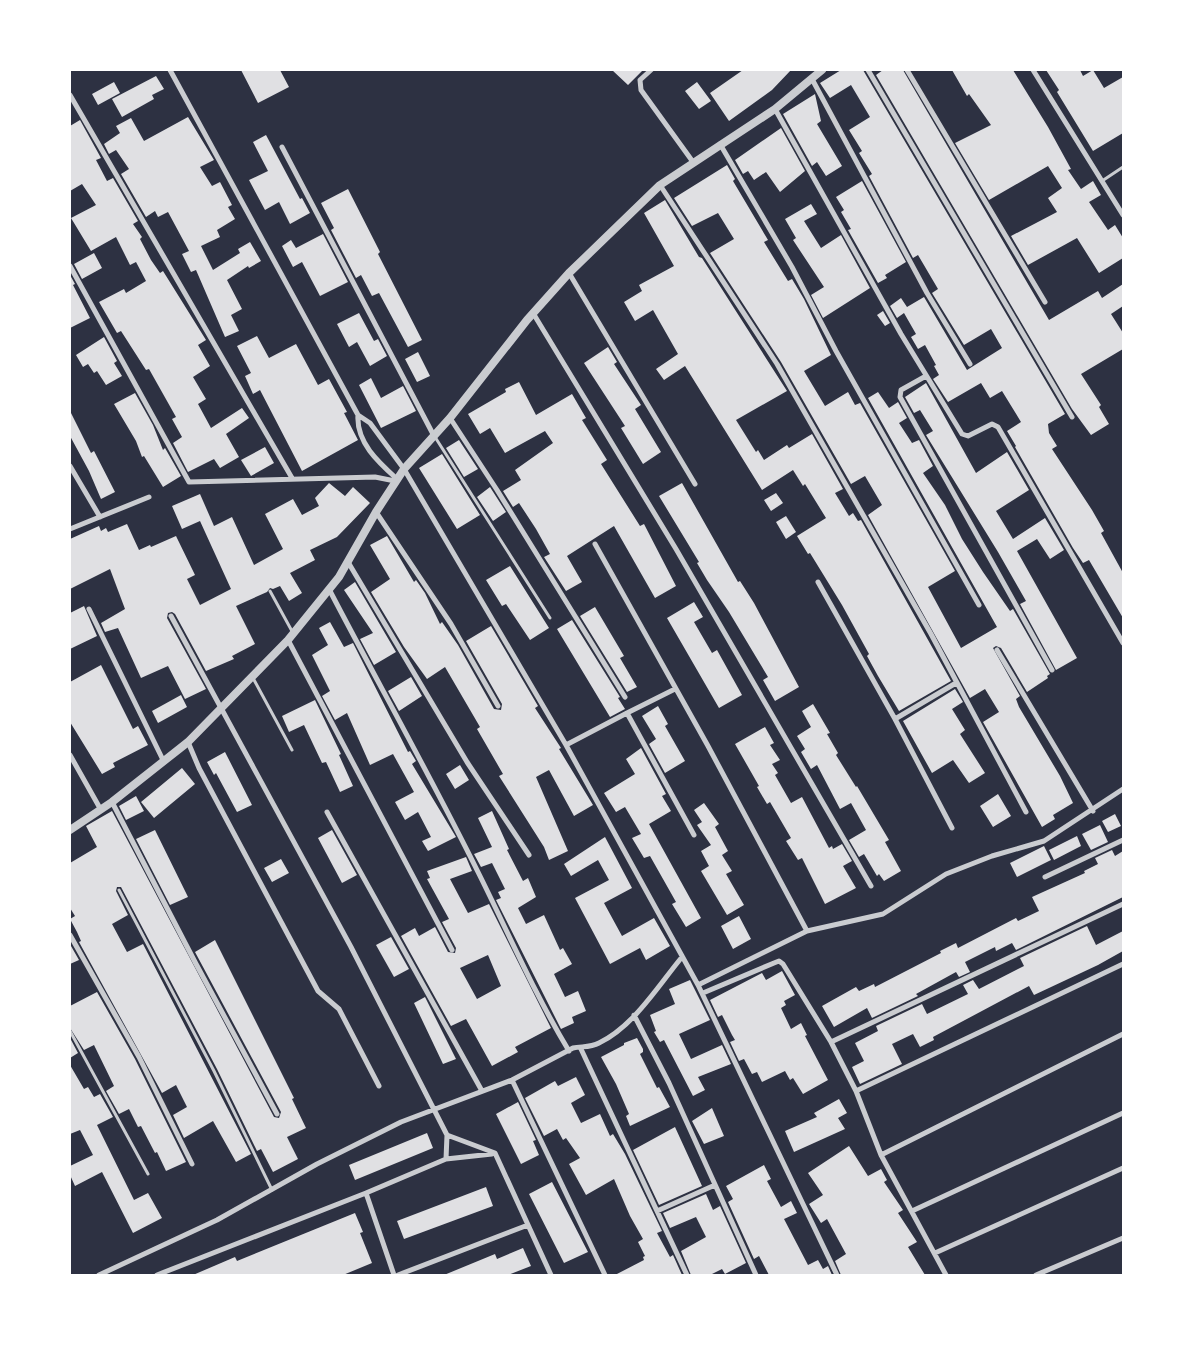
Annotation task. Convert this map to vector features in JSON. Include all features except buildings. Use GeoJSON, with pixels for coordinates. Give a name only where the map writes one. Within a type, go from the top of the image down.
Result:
{"type":"FeatureCollection","features":[{"type":"Feature","properties":{"kind":"street"},"geometry":{"type":"LineString","coordinates":[[170,70],[358,415],[359,429],[369,452],[396,480]]}},
{"type":"Feature","properties":{"kind":"street"},"geometry":{"type":"LineString","coordinates":[[651,70],[640,80],[641,90],[694,162]]}},
{"type":"Feature","properties":{"kind":"street"},"geometry":{"type":"LineString","coordinates":[[70,830],[112,802],[188,742],[222,710],[291,637],[330,591],[376,512],[404,469],[450,418],[533,313],[569,273],[660,185],[774,109],[822,70]]}},
{"type":"Feature","properties":{"kind":"street"},"geometry":{"type":"LineString","coordinates":[[868,70],[1072,417]]}},
{"type":"Feature","properties":{"kind":"street"},"geometry":{"type":"LineString","coordinates":[[906,70],[1045,302]]}},
{"type":"Feature","properties":{"kind":"street"},"geometry":{"type":"LineString","coordinates":[[1034,70],[1123,215]]}},
{"type":"Feature","properties":{"kind":"street"},"geometry":{"type":"LineString","coordinates":[[812,79],[927,292],[970,364]]}},
{"type":"Feature","properties":{"kind":"street"},"geometry":{"type":"LineString","coordinates":[[70,95],[292,478]]}},
{"type":"Feature","properties":{"kind":"street"},"geometry":{"type":"LineString","coordinates":[[774,109],[926,376],[962,434],[968,436],[992,424],[998,427],[1123,643]]}},
{"type":"Feature","properties":{"kind":"street"},"geometry":{"type":"LineString","coordinates":[[720,144],[792,267],[836,351],[979,605]]}},
{"type":"Feature","properties":{"kind":"street"},"geometry":{"type":"LineString","coordinates":[[282,147],[434,436]]}},
{"type":"Feature","properties":{"kind":"street"},"geometry":{"type":"LineString","coordinates":[[660,185],[777,364],[837,467],[1026,812]]}},
{"type":"Feature","properties":{"kind":"street"},"geometry":{"type":"LineString","coordinates":[[70,266],[189,482],[292,478],[375,478],[396,480]]}},
{"type":"Feature","properties":{"kind":"street"},"geometry":{"type":"LineString","coordinates":[[569,273],[695,484]]}},
{"type":"Feature","properties":{"kind":"street"},"geometry":{"type":"LineString","coordinates":[[533,313],[676,549],[871,886]]}},
{"type":"Feature","properties":{"kind":"street"},"geometry":{"type":"LineString","coordinates":[[926,376],[901,390],[900,397],[1052,670]]}},
{"type":"Feature","properties":{"kind":"street"},"geometry":{"type":"LineString","coordinates":[[358,415],[370,423],[404,469],[566,745],[698,985],[837,1275]]}},
{"type":"Feature","properties":{"kind":"street"},"geometry":{"type":"LineString","coordinates":[[450,418],[497,490],[625,698]]}},
{"type":"Feature","properties":{"kind":"street"},"geometry":{"type":"LineString","coordinates":[[70,466],[72,474],[100,517]]}},
{"type":"Feature","properties":{"kind":"street"},"geometry":{"type":"LineString","coordinates":[[70,529],[149,497]]}},
{"type":"Feature","properties":{"kind":"street"},"geometry":{"type":"LineString","coordinates":[[376,512],[450,624],[498,706]]}},
{"type":"Feature","properties":{"kind":"street"},"geometry":{"type":"LineString","coordinates":[[595,544],[806,931]]}},
{"type":"Feature","properties":{"kind":"street"},"geometry":{"type":"LineString","coordinates":[[348,562],[467,762],[529,855]]}},
{"type":"Feature","properties":{"kind":"street"},"geometry":{"type":"LineString","coordinates":[[818,582],[895,719],[952,828]]}},
{"type":"Feature","properties":{"kind":"street"},"geometry":{"type":"LineString","coordinates":[[330,591],[390,701],[478,871],[541,1002],[569,1050]]}},
{"type":"Feature","properties":{"kind":"street"},"geometry":{"type":"LineString","coordinates":[[89,609],[164,762]]}},
{"type":"Feature","properties":{"kind":"street"},"geometry":{"type":"LineString","coordinates":[[171,616],[351,947],[433,1108],[446,1135],[446,1159]]}},
{"type":"Feature","properties":{"kind":"street"},"geometry":{"type":"LineString","coordinates":[[291,637],[452,950]]}},
{"type":"Feature","properties":{"kind":"street"},"geometry":{"type":"LineString","coordinates":[[998,650],[1093,811]]}},
{"type":"Feature","properties":{"kind":"street"},"geometry":{"type":"LineString","coordinates":[[895,719],[956,683]]}},
{"type":"Feature","properties":{"kind":"street"},"geometry":{"type":"LineString","coordinates":[[566,745],[675,689]]}},
{"type":"Feature","properties":{"kind":"street"},"geometry":{"type":"LineString","coordinates":[[627,713],[694,835]]}},
{"type":"Feature","properties":{"kind":"street"},"geometry":{"type":"LineString","coordinates":[[188,742],[199,768],[318,990],[339,1009],[379,1086]]}},
{"type":"Feature","properties":{"kind":"street"},"geometry":{"type":"LineString","coordinates":[[70,755],[100,810]]}},
{"type":"Feature","properties":{"kind":"street"},"geometry":{"type":"LineString","coordinates":[[698,985],[806,931],[883,914],[946,874],[992,856],[1044,842],[1093,811],[1123,789]]}},
{"type":"Feature","properties":{"kind":"street"},"geometry":{"type":"LineString","coordinates":[[112,802],[194,962],[277,1114]]}},
{"type":"Feature","properties":{"kind":"street"},"geometry":{"type":"LineString","coordinates":[[327,812],[482,1091]]}},
{"type":"Feature","properties":{"kind":"street"},"geometry":{"type":"LineString","coordinates":[[1045,877],[1123,840]]}},
{"type":"Feature","properties":{"kind":"street"},"geometry":{"type":"LineString","coordinates":[[830,1042],[1123,904]]}},
{"type":"Feature","properties":{"kind":"street"},"geometry":{"type":"LineString","coordinates":[[70,935],[139,1057],[192,1164]]}},
{"type":"Feature","properties":{"kind":"street"},"geometry":{"type":"LineString","coordinates":[[99,1275],[217,1220],[273,1191],[317,1164],[433,1108],[512,1080],[569,1050],[577,1047],[581,1049],[608,1038],[634,1015],[682,957]]}},
{"type":"Feature","properties":{"kind":"street"},"geometry":{"type":"LineString","coordinates":[[702,993],[779,961],[790,974],[830,1042],[856,1091],[881,1155],[946,1275]]}},
{"type":"Feature","properties":{"kind":"street"},"geometry":{"type":"LineString","coordinates":[[856,1091],[1123,964]]}},
{"type":"Feature","properties":{"kind":"street"},"geometry":{"type":"LineString","coordinates":[[634,1015],[669,1083],[756,1275]]}},
{"type":"Feature","properties":{"kind":"street"},"geometry":{"type":"LineString","coordinates":[[881,1155],[1123,1034]]}},
{"type":"Feature","properties":{"kind":"street"},"geometry":{"type":"LineString","coordinates":[[581,1049],[687,1275]]}},
{"type":"Feature","properties":{"kind":"street"},"geometry":{"type":"LineString","coordinates":[[512,1080],[605,1275]]}},
{"type":"Feature","properties":{"kind":"street"},"geometry":{"type":"LineString","coordinates":[[912,1211],[1123,1113]]}},
{"type":"Feature","properties":{"kind":"street"},"geometry":{"type":"LineString","coordinates":[[446,1135],[495,1153],[551,1275]]}},
{"type":"Feature","properties":{"kind":"street"},"geometry":{"type":"LineString","coordinates":[[157,1275],[366,1193],[446,1159],[495,1153]]}},
{"type":"Feature","properties":{"kind":"street"},"geometry":{"type":"LineString","coordinates":[[935,1253],[1123,1168]]}},
{"type":"Feature","properties":{"kind":"street"},"geometry":{"type":"LineString","coordinates":[[657,1211],[715,1185]]}},
{"type":"Feature","properties":{"kind":"street"},"geometry":{"type":"LineString","coordinates":[[366,1193],[394,1275]]}},
{"type":"Feature","properties":{"kind":"street"},"geometry":{"type":"LineString","coordinates":[[398,1275],[528,1225]]}},
{"type":"Feature","properties":{"kind":"street"},"geometry":{"type":"LineString","coordinates":[[1036,1275],[1123,1238]]}},
{"type":"Feature","properties":{"kind":"lane"},"geometry":{"type":"LineString","coordinates":[[1102,180],[1123,167]]}},
{"type":"Feature","properties":{"kind":"lane"},"geometry":{"type":"LineString","coordinates":[[434,436],[550,618]]}},
{"type":"Feature","properties":{"kind":"lane"},"geometry":{"type":"LineString","coordinates":[[270,591],[291,637]]}},
{"type":"Feature","properties":{"kind":"lane"},"geometry":{"type":"LineString","coordinates":[[252,678],[292,750]]}},
{"type":"Feature","properties":{"kind":"lane"},"geometry":{"type":"LineString","coordinates":[[119,890],[222,1087],[273,1191]]}},
{"type":"Feature","properties":{"kind":"lane"},"geometry":{"type":"LineString","coordinates":[[70,1032],[148,1174]]}}]}
